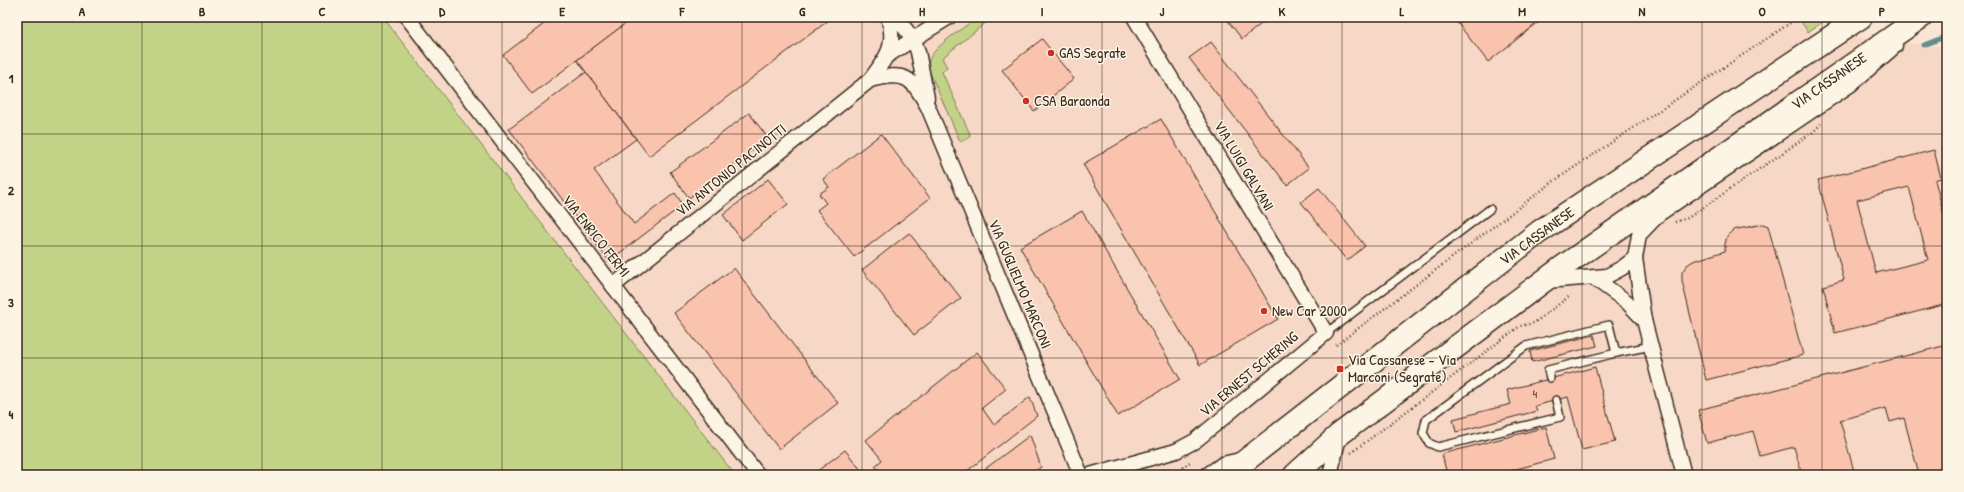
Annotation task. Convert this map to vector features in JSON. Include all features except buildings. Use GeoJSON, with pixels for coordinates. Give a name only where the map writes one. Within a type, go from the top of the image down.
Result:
{"type":"FeatureCollection","features":[{"type":"Feature","properties":{"kind":"main road","name":"VIA CASSANESE"},"geometry":{"type":"LineString","coordinates":[[1227,475],[1540,232],[1862,17]]}},
{"type":"Feature","properties":{"kind":"main road","name":"VIA CASSANESE"},"geometry":{"type":"LineString","coordinates":[[1295,475],[1340,434],[1542,282],[1922,17]]}},
{"type":"Feature","properties":{"kind":"street","name":"VIA ENRICO FERMI"},"geometry":{"type":"LineString","coordinates":[[407,17],[758,475]]}},
{"type":"Feature","properties":{"kind":"street"},"geometry":{"type":"LineString","coordinates":[[870,80],[888,55],[892,44],[892,29],[888,17]]}},
{"type":"Feature","properties":{"kind":"street","name":"VIA GUGLIELMO MARCONI"},"geometry":{"type":"LineString","coordinates":[[896,17],[914,40],[922,70],[928,107]]}},
{"type":"Feature","properties":{"kind":"street"},"geometry":{"type":"LineString","coordinates":[[888,55],[949,17]]}},
{"type":"Feature","properties":{"kind":"street","name":"VIA LUIGI GALVANI"},"geometry":{"type":"LineString","coordinates":[[1134,17],[1326,333]]}},
{"type":"Feature","properties":{"kind":"street"},"geometry":{"type":"LineString","coordinates":[[1684,475],[1644,320],[1635,258],[1640,235],[1659,214],[1850,85],[1889,51],[1922,17]]}},
{"type":"Feature","properties":{"kind":"street","name":"VIA GUGLIELMO MARCONI"},"geometry":{"type":"LineString","coordinates":[[870,80],[892,75],[902,76],[916,85],[928,107],[1081,475]]}},
{"type":"Feature","properties":{"kind":"street","name":"VIA ANTONIO PACINOTTI"},"geometry":{"type":"LineString","coordinates":[[613,286],[870,80]]}},
{"type":"Feature","properties":{"kind":"street"},"geometry":{"type":"LineString","coordinates":[[1542,282],[1578,278],[1594,278],[1616,272],[1635,258]]}},
{"type":"Feature","properties":{"kind":"street"},"geometry":{"type":"LineString","coordinates":[[1594,278],[1628,302],[1644,320]]}},
{"type":"Feature","properties":{"kind":"street","name":"VIA ERNEST SCHERING"},"geometry":{"type":"LineString","coordinates":[[1090,475],[1176,451],[1195,441],[1326,333]]}},
{"type":"Feature","properties":{"kind":"street"},"geometry":{"type":"LineString","coordinates":[[1330,475],[1340,434]]}},
{"type":"Feature","properties":{"kind":"street"},"geometry":{"type":"LineString","coordinates":[[1207,475],[1223,464],[1250,457]]}},
{"type":"Feature","properties":{"kind":"lane"},"geometry":{"type":"LineString","coordinates":[[1944,17],[1947,21]]}},
{"type":"Feature","properties":{"kind":"lane","name":"VIA ERNEST SCHERING"},"geometry":{"type":"LineString","coordinates":[[1326,333],[1490,209]]}},
{"type":"Feature","properties":{"kind":"lane"},"geometry":{"type":"LineString","coordinates":[[1556,400],[1560,417],[1438,447],[1429,443],[1423,433],[1426,420],[1526,346],[1609,325],[1616,353]]}},
{"type":"Feature","properties":{"kind":"lane"},"geometry":{"type":"LineString","coordinates":[[1550,378],[1548,370],[1651,346]]}},
{"type":"Feature","properties":{"kind":"path"},"geometry":{"type":"LineString","coordinates":[[1333,348],[1554,181],[1798,17]]}},
{"type":"Feature","properties":{"kind":"path"},"geometry":{"type":"LineString","coordinates":[[1173,475],[1196,458]]}},
{"type":"Feature","properties":{"kind":"shaded area"},"geometry":{"type":"Polygon","coordinates":[[[385,17],[1798,17],[1808,32],[1947,47],[1947,475],[736,475],[385,17]]]}},
{"type":"Feature","properties":{"kind":"green space"},"geometry":{"type":"Polygon","coordinates":[[[17,17],[383,17],[735,475],[17,475],[17,17]]]}},
{"type":"Feature","properties":{"kind":"green space"},"geometry":{"type":"Polygon","coordinates":[[[978,17],[993,17],[942,58],[947,67],[942,72],[970,134],[969,138],[961,141],[931,75],[929,60],[937,49],[978,17]]]}},
{"type":"Feature","properties":{"kind":"green space"},"geometry":{"type":"Polygon","coordinates":[[[1798,17],[1830,17],[1808,32],[1798,17]]]}},
{"type":"Feature","properties":{"kind":"waterway"},"geometry":{"type":"LineString","coordinates":[[1924,45],[1947,36]]}},
{"type":"Feature","properties":{"kind":"place","name":"GAS Segrate"},"geometry":{"type":"Point","coordinates":[1051,53]}},
{"type":"Feature","properties":{"kind":"place","name":"CSA Baraonda"},"geometry":{"type":"Point","coordinates":[1026,101]}},
{"type":"Feature","properties":{"kind":"place","name":"New Car 2000"},"geometry":{"type":"Point","coordinates":[1264,311]}},
{"type":"Feature","properties":{"kind":"place","name":"Via Cassanese - Via Marconi (Segrate)"},"geometry":{"type":"Point","coordinates":[1340,369]}}]}
